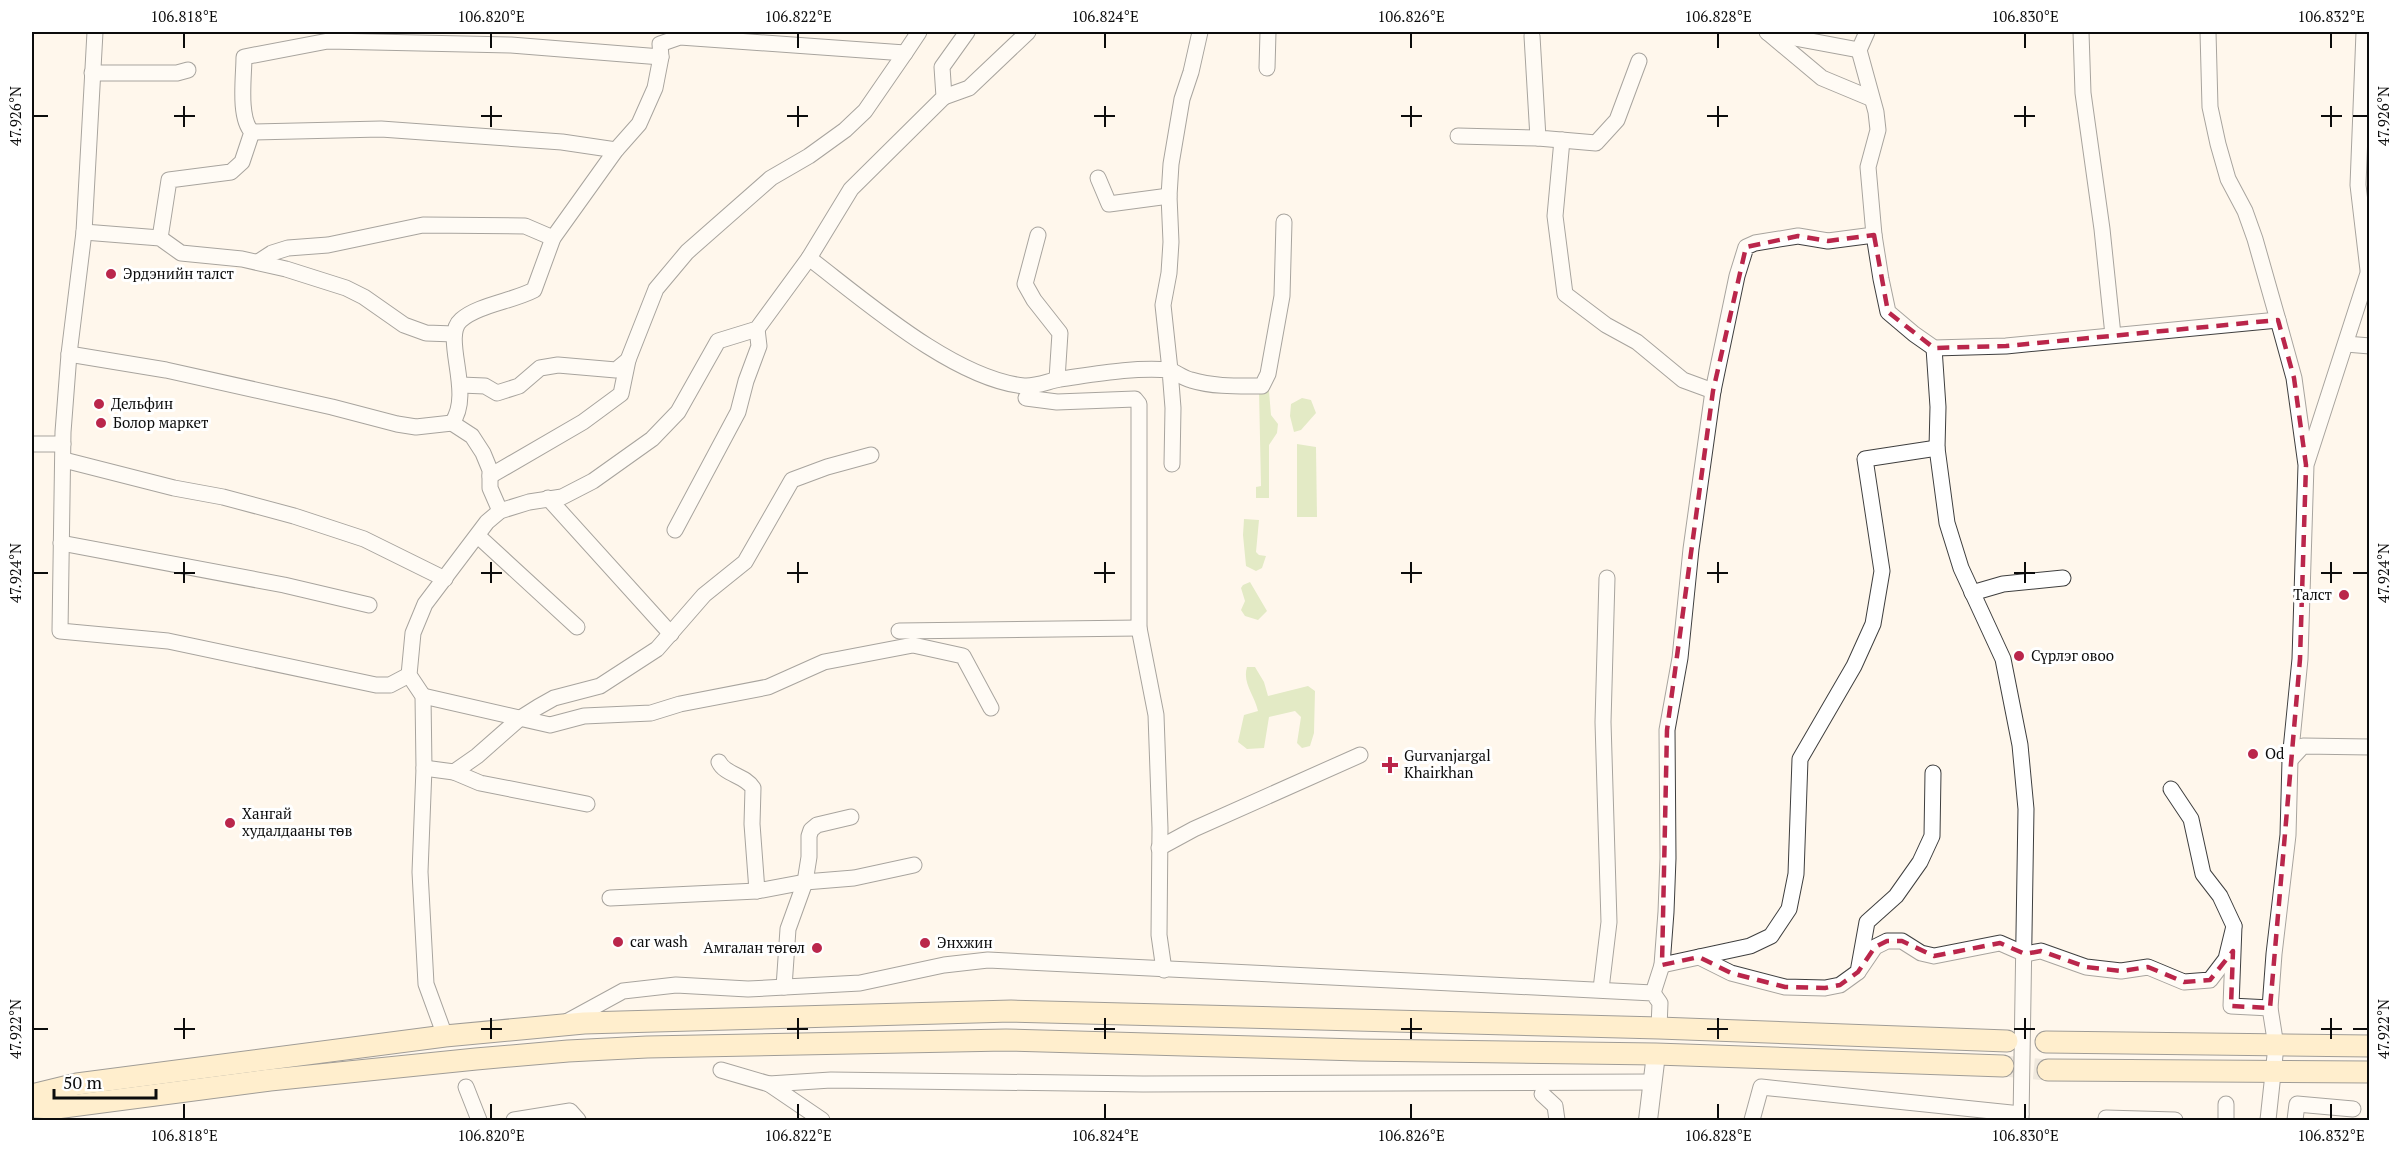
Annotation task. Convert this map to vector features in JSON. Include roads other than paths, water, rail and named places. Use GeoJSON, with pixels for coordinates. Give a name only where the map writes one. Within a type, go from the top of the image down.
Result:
{"type":"FeatureCollection","features":[{"type":"Feature","properties":{"kind":"main road"},"geometry":{"type":"LineString","coordinates":[[32,1095],[77,1084],[445,1036],[560,1026],[1011,1011],[1659,1028],[2007,1041]]}},
{"type":"Feature","properties":{"kind":"main road"},"geometry":{"type":"LineString","coordinates":[[32,1107],[56,1108],[270,1080],[476,1059],[647,1047],[1006,1040],[1359,1050],[1656,1054],[2003,1066]]}},
{"type":"Feature","properties":{"kind":"main road"},"geometry":{"type":"LineString","coordinates":[[2046,1042],[2370,1046]]}},
{"type":"Feature","properties":{"kind":"main road"},"geometry":{"type":"LineString","coordinates":[[2048,1070],[2370,1072]]}},
{"type":"Feature","properties":{"kind":"street"},"geometry":{"type":"LineString","coordinates":[[95,32],[84,232],[69,354],[63,444],[60,631],[178,642],[376,685],[390,685],[409,675]]}},
{"type":"Feature","properties":{"kind":"street"},"geometry":{"type":"LineString","coordinates":[[490,476],[584,422],[621,394],[628,360],[656,289],[687,252],[771,178],[809,156],[845,130],[865,111],[919,32]]}},
{"type":"Feature","properties":{"kind":"street"},"geometry":{"type":"LineString","coordinates":[[944,97],[942,67],[967,32]]}},
{"type":"Feature","properties":{"kind":"street"},"geometry":{"type":"LineString","coordinates":[[445,1036],[426,984],[420,872],[424,768],[423,696],[409,675],[413,633],[425,604],[487,522],[500,511],[548,498],[562,497],[593,481],[652,439],[678,412],[718,341],[757,329],[809,258],[851,189],[944,97],[969,88],[1028,32]]}},
{"type":"Feature","properties":{"kind":"street"},"geometry":{"type":"LineString","coordinates":[[1172,465],[1173,408],[1163,305],[1169,273],[1171,242],[1169,196],[1171,165],[1182,99],[1200,32]]}},
{"type":"Feature","properties":{"kind":"street"},"geometry":{"type":"LineString","coordinates":[[1267,68],[1268,32]]}},
{"type":"Feature","properties":{"kind":"street"},"geometry":{"type":"LineString","coordinates":[[1765,32],[1859,50]]}},
{"type":"Feature","properties":{"kind":"street"},"geometry":{"type":"LineString","coordinates":[[1765,32],[1822,78],[1870,98]]}},
{"type":"Feature","properties":{"kind":"street"},"geometry":{"type":"LineString","coordinates":[[1867,32],[1859,50],[1870,98],[1876,112],[1878,130],[1868,167],[1874,236],[1888,312],[1914,334],[1934,348],[2061,342],[2278,320]]}},
{"type":"Feature","properties":{"kind":"street"},"geometry":{"type":"LineString","coordinates":[[2081,32],[2083,93],[2102,229],[2113,335]]}},
{"type":"Feature","properties":{"kind":"street"},"geometry":{"type":"LineString","coordinates":[[2208,32],[2210,107],[2218,144],[2228,179],[2245,211],[2255,239],[2294,378],[2306,465],[2300,659],[2290,760],[2288,835],[2270,1008],[2276,1046],[2268,1120]]}},
{"type":"Feature","properties":{"kind":"street"},"geometry":{"type":"LineString","coordinates":[[2306,465],[2369,268],[2358,185],[2364,32]]}},
{"type":"Feature","properties":{"kind":"street"},"geometry":{"type":"LineString","coordinates":[[1532,36],[1538,138]]}},
{"type":"Feature","properties":{"kind":"street"},"geometry":{"type":"LineString","coordinates":[[452,423],[460,407],[461,385],[454,334],[459,321],[470,314],[534,290],[553,238],[615,150],[639,124],[655,88],[661,57],[660,45],[680,37],[905,53]]}},
{"type":"Feature","properties":{"kind":"street"},"geometry":{"type":"LineString","coordinates":[[615,150],[562,142],[381,129],[252,132],[248,128],[243,105],[244,57],[328,41],[511,45],[661,57]]}},
{"type":"Feature","properties":{"kind":"street"},"geometry":{"type":"LineString","coordinates":[[1458,136],[1538,138],[1596,143],[1617,120],[1639,61]]}},
{"type":"Feature","properties":{"kind":"street"},"geometry":{"type":"LineString","coordinates":[[92,73],[177,73],[188,70]]}},
{"type":"Feature","properties":{"kind":"street"},"geometry":{"type":"LineString","coordinates":[[160,238],[169,180],[231,172],[242,162],[252,132]]}},
{"type":"Feature","properties":{"kind":"street"},"geometry":{"type":"LineString","coordinates":[[1562,140],[1555,216],[1565,294],[1606,325],[1637,342],[1683,380],[1713,391]]}},
{"type":"Feature","properties":{"kind":"street"},"geometry":{"type":"LineString","coordinates":[[1098,178],[1109,204],[1169,196]]}},
{"type":"Feature","properties":{"kind":"street"},"geometry":{"type":"LineString","coordinates":[[809,258],[884,316],[968,368],[993,379],[1026,386],[1057,379],[1145,368],[1170,370],[1188,380],[1204,383],[1262,386],[1268,374],[1282,296],[1284,222]]}},
{"type":"Feature","properties":{"kind":"street"},"geometry":{"type":"LineString","coordinates":[[258,262],[272,253],[288,248],[328,245],[423,225],[525,226],[553,238]]}},
{"type":"Feature","properties":{"kind":"street"},"geometry":{"type":"LineString","coordinates":[[84,232],[160,238],[181,253],[258,262],[346,288],[364,297],[404,325],[426,333],[454,334]]}},
{"type":"Feature","properties":{"kind":"street"},"geometry":{"type":"LineString","coordinates":[[1038,236],[1025,284],[1034,300],[1060,333],[1057,379]]}},
{"type":"Feature","properties":{"kind":"street"},"geometry":{"type":"LineString","coordinates":[[1653,993],[1662,965],[1668,858],[1667,730],[1680,658],[1691,549],[1713,391],[1737,276],[1746,247],[1755,243],[1798,236],[1828,241],[1874,236]]}},
{"type":"Feature","properties":{"kind":"street"},"geometry":{"type":"LineString","coordinates":[[675,530],[738,412],[759,346],[757,329]]}},
{"type":"Feature","properties":{"kind":"street"},"geometry":{"type":"LineString","coordinates":[[2346,344],[2370,346]]}},
{"type":"Feature","properties":{"kind":"street"},"geometry":{"type":"LineString","coordinates":[[1752,1120],[1761,1087],[2021,1117],[2026,809],[2020,745],[2003,659],[1972,593],[1949,531],[1937,448],[1938,406],[1934,348]]}},
{"type":"Feature","properties":{"kind":"street"},"geometry":{"type":"LineString","coordinates":[[69,354],[166,370],[397,424],[416,427],[452,423],[472,436],[483,453],[490,476],[490,488],[500,511]]}},
{"type":"Feature","properties":{"kind":"street"},"geometry":{"type":"LineString","coordinates":[[461,385],[484,386],[497,393],[519,386],[540,368],[558,365],[616,370],[628,360]]}},
{"type":"Feature","properties":{"kind":"street"},"geometry":{"type":"LineString","coordinates":[[1026,398],[1057,402],[1135,399],[1139,404],[1140,628],[1156,715],[1159,935],[1164,970]]}},
{"type":"Feature","properties":{"kind":"street"},"geometry":{"type":"LineString","coordinates":[[32,444],[63,444]]}},
{"type":"Feature","properties":{"kind":"street"},"geometry":{"type":"LineString","coordinates":[[1662,965],[1750,946],[1771,936],[1789,909],[1796,874],[1800,759],[1854,666],[1873,624],[1882,571],[1865,459],[1937,448]]}},
{"type":"Feature","properties":{"kind":"street"},"geometry":{"type":"LineString","coordinates":[[454,772],[477,756],[519,719],[554,698],[600,686],[657,650],[704,595],[745,562],[792,480],[827,466],[872,455]]}},
{"type":"Feature","properties":{"kind":"street"},"geometry":{"type":"LineString","coordinates":[[64,460],[294,516],[364,539],[445,579]]}},
{"type":"Feature","properties":{"kind":"street"},"geometry":{"type":"LineString","coordinates":[[548,498],[671,633]]}},
{"type":"Feature","properties":{"kind":"street"},"geometry":{"type":"LineString","coordinates":[[477,536],[577,627]]}},
{"type":"Feature","properties":{"kind":"street"},"geometry":{"type":"LineString","coordinates":[[61,543],[284,585],[369,604]]}},
{"type":"Feature","properties":{"kind":"street"},"geometry":{"type":"LineString","coordinates":[[1601,989],[1609,922],[1603,722],[1607,578]]}},
{"type":"Feature","properties":{"kind":"street"},"geometry":{"type":"LineString","coordinates":[[1972,593],[2003,584],[2063,578]]}},
{"type":"Feature","properties":{"kind":"street"},"geometry":{"type":"LineString","coordinates":[[899,631],[1140,628]]}},
{"type":"Feature","properties":{"kind":"street"},"geometry":{"type":"LineString","coordinates":[[423,696],[550,725],[584,716],[651,713],[680,704],[768,687],[824,662],[914,645],[963,656],[991,708]]}},
{"type":"Feature","properties":{"kind":"street"},"geometry":{"type":"LineString","coordinates":[[2290,760],[2303,746],[2370,747]]}},
{"type":"Feature","properties":{"kind":"street"},"geometry":{"type":"LineString","coordinates":[[1159,848],[1359,755]]}},
{"type":"Feature","properties":{"kind":"street"},"geometry":{"type":"LineString","coordinates":[[718,762],[721,768],[745,780],[753,788],[752,824],[757,891]]}},
{"type":"Feature","properties":{"kind":"street"},"geometry":{"type":"LineString","coordinates":[[424,768],[454,772],[480,783],[587,804]]}},
{"type":"Feature","properties":{"kind":"street"},"geometry":{"type":"LineString","coordinates":[[1858,972],[1867,922],[1896,896],[1920,862],[1932,836],[1933,773]]}},
{"type":"Feature","properties":{"kind":"street"},"geometry":{"type":"LineString","coordinates":[[2171,789],[2191,819],[2203,874],[2220,896],[2234,926],[2231,1006],[2270,1008]]}},
{"type":"Feature","properties":{"kind":"street"},"geometry":{"type":"LineString","coordinates":[[784,987],[788,928],[805,882],[809,857],[809,836],[818,825],[851,817]]}},
{"type":"Feature","properties":{"kind":"street"},"geometry":{"type":"LineString","coordinates":[[610,898],[757,891],[805,882],[854,878],[914,865]]}},
{"type":"Feature","properties":{"kind":"street"},"geometry":{"type":"LineString","coordinates":[[1699,957],[1731,973],[1785,987],[1825,988],[1840,985],[1858,972],[1875,947],[1887,941],[1902,941],[1921,953],[1934,956],[2000,943],[2025,954],[2041,951],[2086,967],[2121,971],[2148,967],[2184,982],[2210,980],[2226,959],[2234,926]]}},
{"type":"Feature","properties":{"kind":"street"},"geometry":{"type":"LineString","coordinates":[[560,1026],[623,991],[676,985],[748,989],[860,982],[944,965],[988,960],[1653,993]]}},
{"type":"Feature","properties":{"kind":"street"},"geometry":{"type":"LineString","coordinates":[[1653,993],[1660,1003],[1659,1028]]}},
{"type":"Feature","properties":{"kind":"street"},"geometry":{"type":"LineString","coordinates":[[1648,1120],[1656,1054]]}},
{"type":"Feature","properties":{"kind":"street"},"geometry":{"type":"LineString","coordinates":[[721,1070],[769,1084],[822,1120]]}},
{"type":"Feature","properties":{"kind":"street"},"geometry":{"type":"LineString","coordinates":[[769,1084],[831,1080],[1131,1084],[1652,1082]]}},
{"type":"Feature","properties":{"kind":"street"},"geometry":{"type":"LineString","coordinates":[[466,1087],[479,1120]]}},
{"type":"Feature","properties":{"kind":"street"},"geometry":{"type":"LineString","coordinates":[[1542,1094],[1555,1106],[1557,1120]]}},
{"type":"Feature","properties":{"kind":"street"},"geometry":{"type":"LineString","coordinates":[[2226,1104],[2226,1120]]}},
{"type":"Feature","properties":{"kind":"street"},"geometry":{"type":"LineString","coordinates":[[2295,1120],[2297,1104],[2353,1109]]}},
{"type":"Feature","properties":{"kind":"street"},"geometry":{"type":"LineString","coordinates":[[514,1120],[570,1111],[578,1120]]}},
{"type":"Feature","properties":{"kind":"street"},"geometry":{"type":"LineString","coordinates":[[2106,1118],[2175,1120]]}},
{"type":"Feature","properties":{"kind":"tunnel"},"geometry":{"type":"LineString","coordinates":[[2003,1066],[2048,1070]]}},
{"type":"Feature","properties":{"kind":"place","name":"Эрдэнийн талст"},"geometry":{"type":"Point","coordinates":[111,274]}},
{"type":"Feature","properties":{"kind":"place","name":"Дельфин"},"geometry":{"type":"Point","coordinates":[99,404]}},
{"type":"Feature","properties":{"kind":"place","name":"Болор маркет"},"geometry":{"type":"Point","coordinates":[101,423]}},
{"type":"Feature","properties":{"kind":"place","name":"Талст"},"geometry":{"type":"Point","coordinates":[2344,595]}},
{"type":"Feature","properties":{"kind":"place","name":"Сүрлэг овоо"},"geometry":{"type":"Point","coordinates":[2019,656]}},
{"type":"Feature","properties":{"kind":"place","name":"Od"},"geometry":{"type":"Point","coordinates":[2253,754]}},
{"type":"Feature","properties":{"kind":"place","name":"Gurvanjargal Khairkhan"},"geometry":{"type":"Point","coordinates":[1390,765]}},
{"type":"Feature","properties":{"kind":"place","name":"Хангай худалдааны төв"},"geometry":{"type":"Point","coordinates":[230,823]}},
{"type":"Feature","properties":{"kind":"place","name":"car wash"},"geometry":{"type":"Point","coordinates":[618,942]}},
{"type":"Feature","properties":{"kind":"place","name":"Энхжин"},"geometry":{"type":"Point","coordinates":[925,943]}},
{"type":"Feature","properties":{"kind":"place","name":"Амгалан төгөл"},"geometry":{"type":"Point","coordinates":[817,948]}}]}
